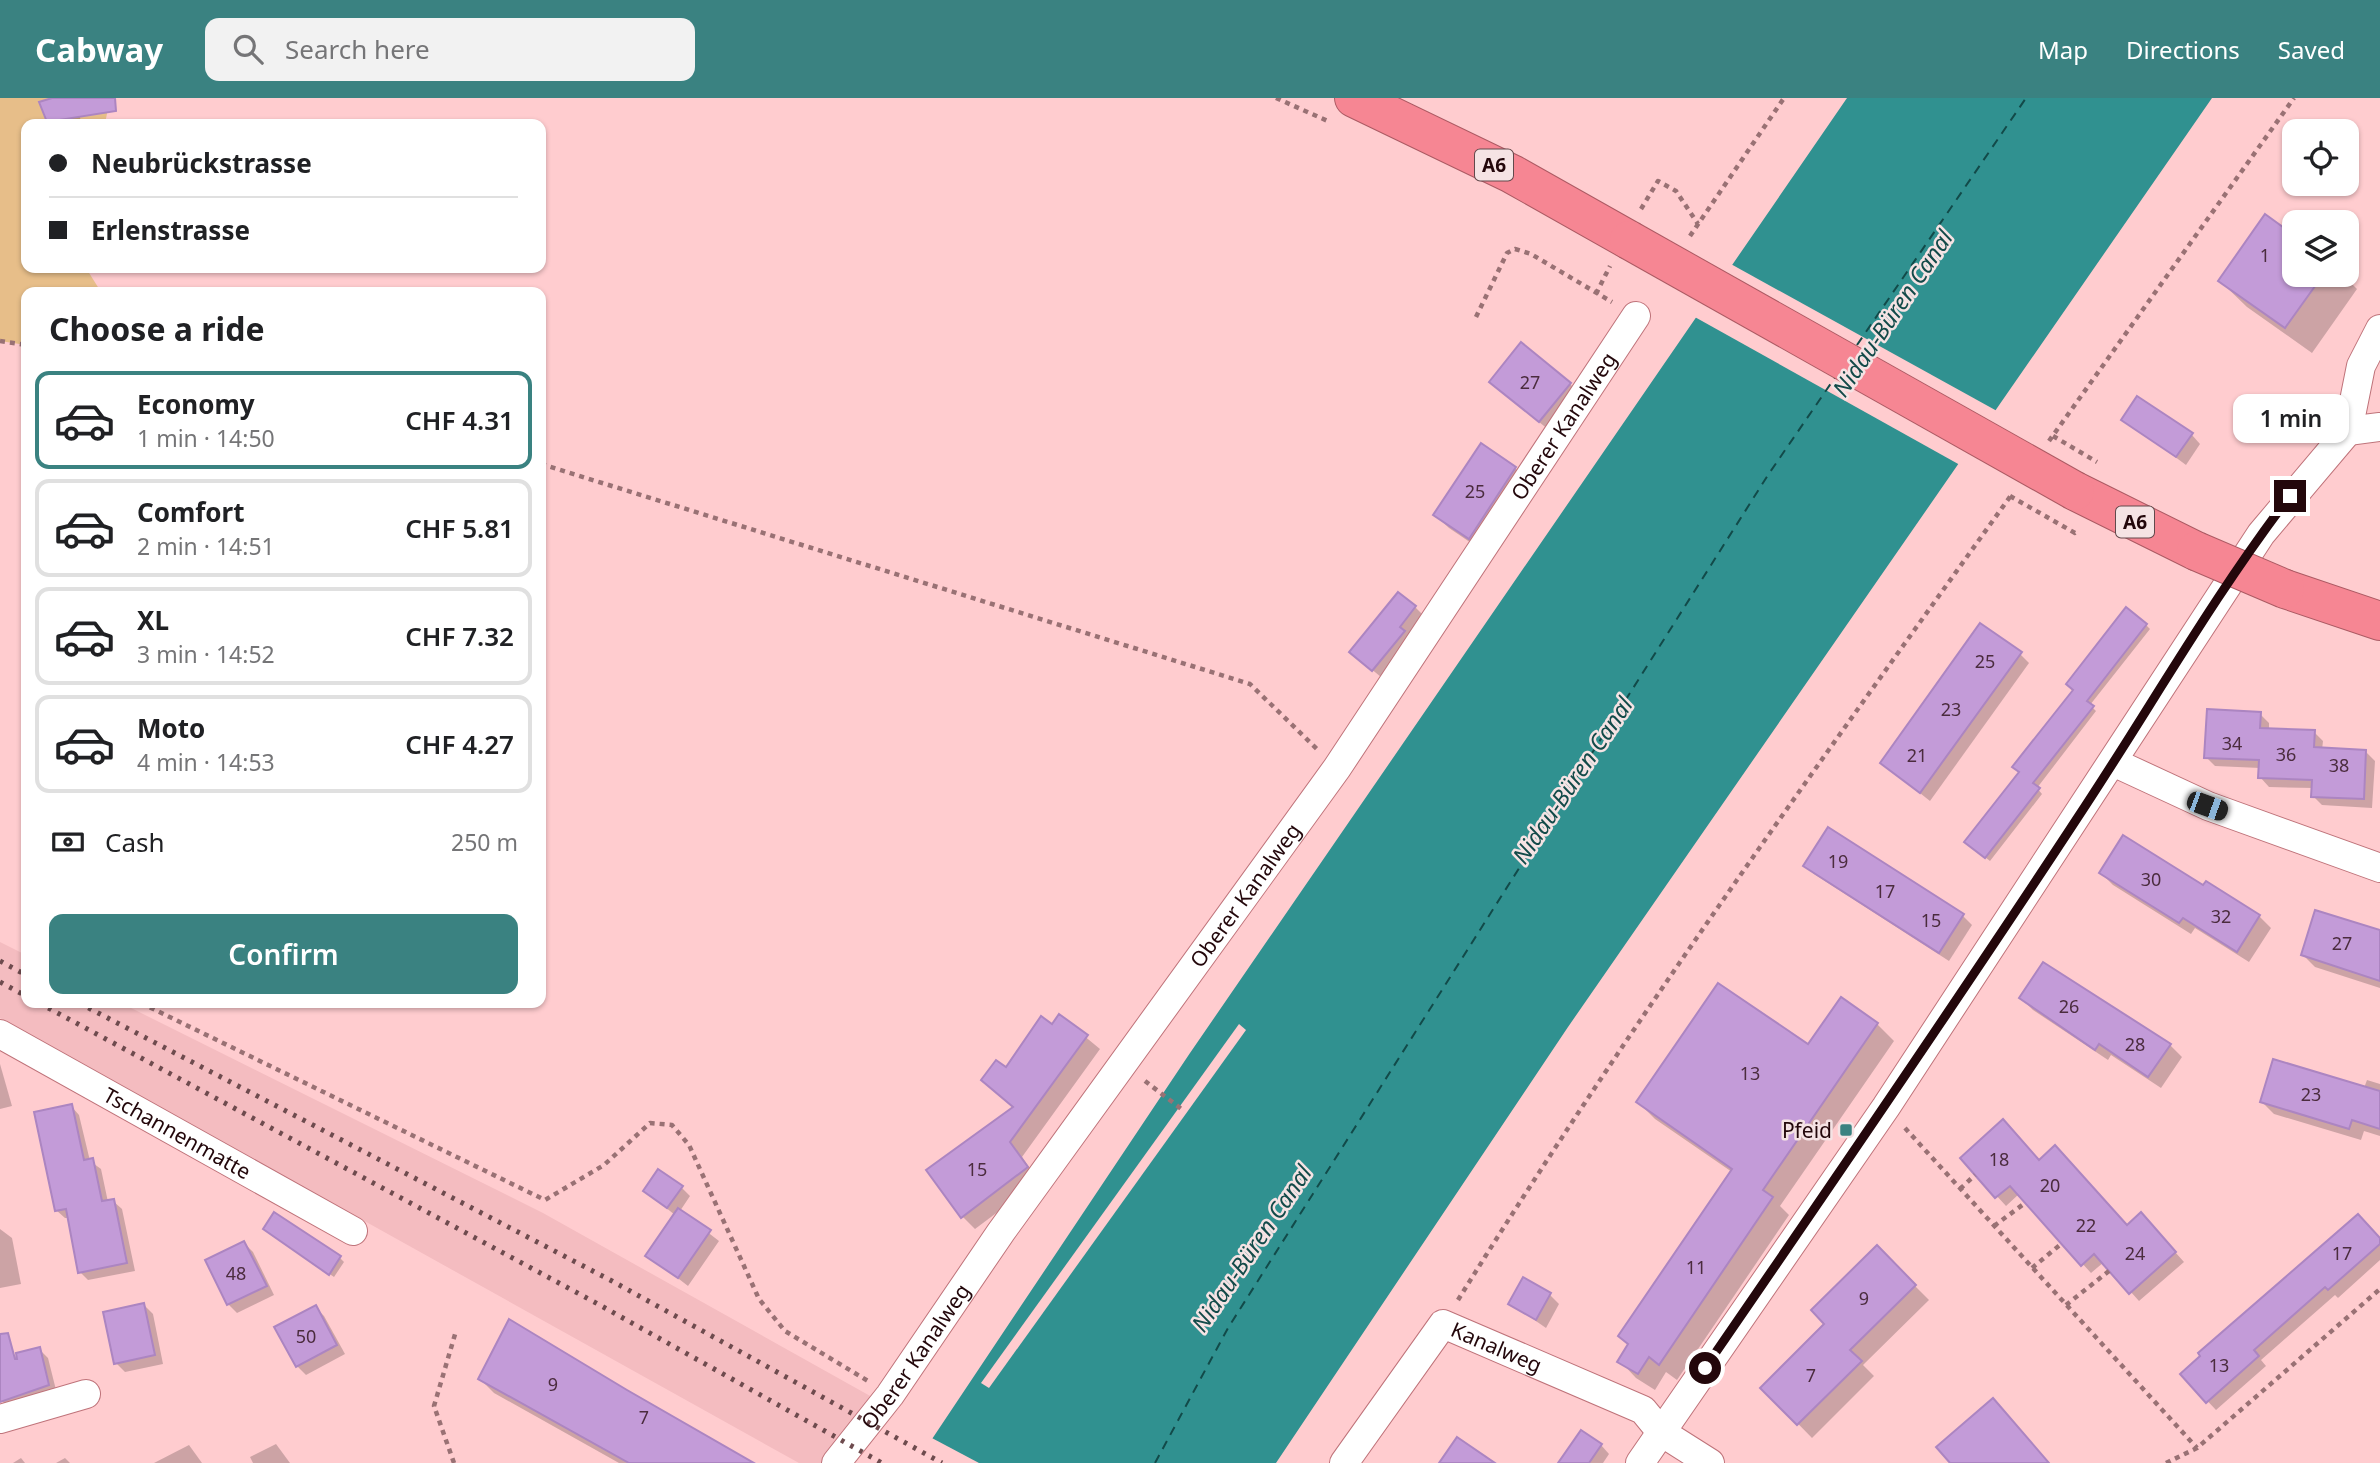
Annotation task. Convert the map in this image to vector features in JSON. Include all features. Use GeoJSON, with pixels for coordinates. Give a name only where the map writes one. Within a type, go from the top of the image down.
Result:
{"type":"FeatureCollection","features":[{"type":"Feature","properties":{"kind":"highway","name":"A6"},"geometry":{"type":"LineString","coordinates":[[1354,98],[1512,174],[2075,491],[2196,551],[2285,589],[2380,621]]}},
{"type":"Feature","properties":{"kind":"street","name":"Oberer Kanalweg"},"geometry":{"type":"LineString","coordinates":[[836,1463],[890,1395],[1001,1232],[1337,768],[1636,316]]}},
{"type":"Feature","properties":{"kind":"street"},"geometry":{"type":"LineString","coordinates":[[1640,1463],[1886,1107],[2261,534],[2348,431],[2361,366],[2380,330]]}},
{"type":"Feature","properties":{"kind":"street"},"geometry":{"type":"LineString","coordinates":[[2348,431],[2380,427]]}},
{"type":"Feature","properties":{"kind":"street"},"geometry":{"type":"LineString","coordinates":[[2113,762],[2207,806],[2380,868]]}},
{"type":"Feature","properties":{"kind":"street","name":"Tschannenmatte"},"geometry":{"type":"LineString","coordinates":[[0,1034],[353,1231]]}},
{"type":"Feature","properties":{"kind":"street","name":"Kanalweg"},"geometry":{"type":"LineString","coordinates":[[1344,1463],[1443,1324],[1643,1410],[1661,1432],[1710,1463]]}},
{"type":"Feature","properties":{"kind":"street"},"geometry":{"type":"LineString","coordinates":[[0,1419],[86,1394]]}},
{"type":"Feature","properties":{"kind":"path"},"geometry":{"type":"LineString","coordinates":[[1597,294],[1658,181],[1676,191],[1698,224],[1784,98]]}},
{"type":"Feature","properties":{"kind":"path"},"geometry":{"type":"LineString","coordinates":[[2046,446],[2294,98]]}},
{"type":"Feature","properties":{"kind":"path"},"geometry":{"type":"LineString","coordinates":[[1476,317],[1507,253],[1515,249],[1539,258],[1636,316]]}},
{"type":"Feature","properties":{"kind":"path"},"geometry":{"type":"LineString","coordinates":[[0,341],[21,344]]}},
{"type":"Feature","properties":{"kind":"path"},"geometry":{"type":"LineString","coordinates":[[2053,436],[2105,467]]}},
{"type":"Feature","properties":{"kind":"path"},"geometry":{"type":"LineString","coordinates":[[546,466],[1250,684],[1337,768]]}},
{"type":"Feature","properties":{"kind":"path"},"geometry":{"type":"LineString","coordinates":[[1443,1324],[1532,1182],[1728,891],[2017,486]]}},
{"type":"Feature","properties":{"kind":"path"},"geometry":{"type":"LineString","coordinates":[[2010,496],[2069,530]]}},
{"type":"Feature","properties":{"kind":"path"},"geometry":{"type":"LineString","coordinates":[[151,1008],[545,1200],[604,1165],[650,1123],[672,1125],[689,1145],[759,1299],[785,1331],[890,1395]]}},
{"type":"Feature","properties":{"kind":"path"},"geometry":{"type":"LineString","coordinates":[[1148,1083],[1184,1111]]}},
{"type":"Feature","properties":{"kind":"path"},"geometry":{"type":"LineString","coordinates":[[1886,1107],[2197,1448]]}},
{"type":"Feature","properties":{"kind":"path"},"geometry":{"type":"LineString","coordinates":[[1960,1189],[1975,1175]]}},
{"type":"Feature","properties":{"kind":"path"},"geometry":{"type":"LineString","coordinates":[[1994,1226],[2025,1203]]}},
{"type":"Feature","properties":{"kind":"path"},"geometry":{"type":"LineString","coordinates":[[2032,1268],[2061,1244]]}},
{"type":"Feature","properties":{"kind":"path"},"geometry":{"type":"LineString","coordinates":[[2066,1305],[2109,1271]]}},
{"type":"Feature","properties":{"kind":"path"},"geometry":{"type":"LineString","coordinates":[[2166,1463],[2197,1448],[2380,1289]]}},
{"type":"Feature","properties":{"kind":"path"},"geometry":{"type":"LineString","coordinates":[[454,1463],[434,1406],[456,1331]]}},
{"type":"Feature","properties":{"kind":"shaded area"},"geometry":{"type":"Polygon","coordinates":[[[0,98],[110,98],[106,119],[21,119],[21,273],[89,273],[98,287],[21,287],[21,344],[0,341],[0,98]]]}},
{"type":"Feature","properties":{"kind":"shaded area"},"geometry":{"type":"Polygon","coordinates":[[[0,942],[21,952],[21,1008],[131,1008],[543,1213],[872,1397],[826,1463],[799,1463],[0,1018],[0,942]]]}},
{"type":"Feature","properties":{"kind":"water","name":"Nidau-Büren Canal"},"geometry":{"type":"Polygon","coordinates":[[[1847,98],[2212,98],[1568,1027],[1276,1463],[916,1463],[1190,1053],[1847,98]]]}},
{"type":"Feature","properties":{"kind":"pier"},"geometry":{"type":"Polygon","coordinates":[[[1729,263],[1997,411],[1960,465],[1693,316],[1729,263]]]}},
{"type":"Feature","properties":{"kind":"pier"},"geometry":{"type":"Polygon","coordinates":[[[1239,1024],[1246,1030],[989,1388],[981,1383],[1239,1024]]]}},
{"type":"Feature","properties":{"kind":"pier"},"geometry":{"type":"Polygon","coordinates":[[[930,1437],[979,1463],[912,1463],[930,1437]]]}},
{"type":"Feature","properties":{"kind":"building"},"geometry":{"type":"Polygon","coordinates":[[[52,98],[115,98],[116,111],[66,119],[46,119],[39,102],[52,98]]]}},
{"type":"Feature","properties":{"kind":"building"},"geometry":{"type":"Polygon","coordinates":[[[2265,214],[2282,226],[2282,287],[2314,287],[2285,328],[2218,281],[2265,214]]]}},
{"type":"Feature","properties":{"kind":"building"},"geometry":{"type":"Polygon","coordinates":[[[1521,342],[1571,383],[1539,422],[1489,382],[1521,342]]]}},
{"type":"Feature","properties":{"kind":"building"},"geometry":{"type":"Polygon","coordinates":[[[2137,396],[2193,433],[2176,457],[2121,420],[2137,396]]]}},
{"type":"Feature","properties":{"kind":"building"},"geometry":{"type":"Polygon","coordinates":[[[1481,443],[1516,467],[1469,539],[1433,515],[1481,443]]]}},
{"type":"Feature","properties":{"kind":"building"},"geometry":{"type":"Polygon","coordinates":[[[1398,592],[1416,606],[1400,627],[1405,631],[1372,671],[1349,652],[1398,592]]]}},
{"type":"Feature","properties":{"kind":"building"},"geometry":{"type":"Polygon","coordinates":[[[2126,607],[2147,624],[2087,701],[2094,706],[2033,783],[2040,788],[1985,858],[1964,842],[2019,772],[2012,767],[2073,690],[2066,684],[2126,607]]]}},
{"type":"Feature","properties":{"kind":"building"},"geometry":{"type":"Polygon","coordinates":[[[1980,623],[2022,652],[1920,793],[1880,763],[1980,623]]]}},
{"type":"Feature","properties":{"kind":"building"},"geometry":{"type":"Polygon","coordinates":[[[2207,709],[2261,712],[2260,728],[2315,730],[2314,747],[2366,750],[2364,799],[2311,797],[2312,780],[2258,778],[2259,760],[2204,758],[2207,709]]]}},
{"type":"Feature","properties":{"kind":"building"},"geometry":{"type":"Polygon","coordinates":[[[1828,827],[1964,914],[1939,953],[1803,866],[1828,827]]]}},
{"type":"Feature","properties":{"kind":"building"},"geometry":{"type":"Polygon","coordinates":[[[2123,835],[2203,885],[2206,881],[2260,915],[2237,952],[2183,918],[2179,923],[2099,873],[2123,835]]]}},
{"type":"Feature","properties":{"kind":"building"},"geometry":{"type":"Polygon","coordinates":[[[2315,910],[2380,930],[2380,981],[2301,955],[2315,910]]]}},
{"type":"Feature","properties":{"kind":"building"},"geometry":{"type":"Polygon","coordinates":[[[2043,962],[2171,1044],[2148,1077],[2099,1044],[2095,1050],[2019,998],[2043,962]]]}},
{"type":"Feature","properties":{"kind":"building"},"geometry":{"type":"Polygon","coordinates":[[[1718,983],[1808,1044],[1841,997],[1878,1023],[1763,1190],[1773,1197],[1659,1365],[1649,1357],[1638,1374],[1617,1362],[1628,1344],[1618,1336],[1732,1169],[1636,1102],[1718,983]]]}},
{"type":"Feature","properties":{"kind":"building"},"geometry":{"type":"Polygon","coordinates":[[[1059,1014],[1088,1035],[1010,1142],[1028,1167],[961,1218],[926,1170],[1013,1107],[981,1080],[996,1060],[1006,1067],[1041,1016],[1052,1024],[1059,1014]]]}},
{"type":"Feature","properties":{"kind":"building"},"geometry":{"type":"Polygon","coordinates":[[[2273,1059],[2380,1091],[2380,1129],[2352,1120],[2349,1129],[2260,1102],[2273,1059]]]}},
{"type":"Feature","properties":{"kind":"building"},"geometry":{"type":"Polygon","coordinates":[[[72,1104],[84,1160],[93,1158],[102,1201],[114,1199],[127,1263],[78,1273],[66,1209],[55,1211],[34,1112],[72,1104]]]}},
{"type":"Feature","properties":{"kind":"building"},"geometry":{"type":"Polygon","coordinates":[[[2003,1119],[2039,1160],[2055,1145],[2127,1225],[2141,1212],[2176,1252],[2129,1294],[2094,1254],[2081,1266],[2010,1186],[1995,1198],[1960,1158],[2003,1119]]]}},
{"type":"Feature","properties":{"kind":"building"},"geometry":{"type":"Polygon","coordinates":[[[658,1169],[683,1186],[667,1208],[643,1191],[658,1169]]]}},
{"type":"Feature","properties":{"kind":"building"},"geometry":{"type":"Polygon","coordinates":[[[678,1208],[711,1230],[678,1278],[645,1256],[678,1208]]]}},
{"type":"Feature","properties":{"kind":"building"},"geometry":{"type":"Polygon","coordinates":[[[274,1212],[341,1256],[329,1275],[263,1229],[274,1212]]]}},
{"type":"Feature","properties":{"kind":"building"},"geometry":{"type":"Polygon","coordinates":[[[2358,1214],[2380,1238],[2380,1244],[2328,1290],[2325,1287],[2254,1350],[2259,1356],[2206,1403],[2180,1374],[2200,1356],[2198,1353],[2358,1214]]]}},
{"type":"Feature","properties":{"kind":"building"},"geometry":{"type":"Polygon","coordinates":[[[244,1241],[267,1286],[227,1305],[205,1260],[244,1241]]]}},
{"type":"Feature","properties":{"kind":"building"},"geometry":{"type":"Polygon","coordinates":[[[1877,1245],[1916,1285],[1850,1350],[1862,1361],[1797,1425],[1760,1388],[1824,1324],[1811,1310],[1877,1245]]]}},
{"type":"Feature","properties":{"kind":"building"},"geometry":{"type":"Polygon","coordinates":[[[1523,1277],[1551,1293],[1536,1320],[1508,1304],[1523,1277]]]}},
{"type":"Feature","properties":{"kind":"building"},"geometry":{"type":"Polygon","coordinates":[[[144,1303],[155,1355],[114,1364],[103,1312],[144,1303]]]}},
{"type":"Feature","properties":{"kind":"building"},"geometry":{"type":"Polygon","coordinates":[[[316,1305],[337,1345],[296,1367],[274,1327],[316,1305]]]}},
{"type":"Feature","properties":{"kind":"building"},"geometry":{"type":"Polygon","coordinates":[[[509,1319],[754,1463],[629,1463],[478,1379],[509,1319]]]}},
{"type":"Feature","properties":{"kind":"building"},"geometry":{"type":"Polygon","coordinates":[[[8,1333],[15,1359],[16,1353],[40,1347],[49,1385],[0,1402],[0,1334],[8,1333]]]}},
{"type":"Feature","properties":{"kind":"building"},"geometry":{"type":"Polygon","coordinates":[[[1993,1398],[2049,1463],[1950,1463],[1936,1447],[1993,1398]]]}},
{"type":"Feature","properties":{"kind":"building"},"geometry":{"type":"Polygon","coordinates":[[[1581,1430],[1602,1444],[1589,1463],[1558,1463],[1581,1430]]]}},
{"type":"Feature","properties":{"kind":"building"},"geometry":{"type":"Polygon","coordinates":[[[1457,1437],[1495,1463],[1439,1463],[1457,1437]]]}},
{"type":"Feature","properties":{"kind":"ferry route"},"geometry":{"type":"LineString","coordinates":[[1857,345],[2026,98]]}},
{"type":"Feature","properties":{"kind":"ferry route"},"geometry":{"type":"LineString","coordinates":[[1155,1463],[1228,1328],[1768,475],[1836,376]]}},
{"type":"Feature","properties":{"kind":"railway"},"geometry":{"type":"LineString","coordinates":[[0,961],[21,972]]}},
{"type":"Feature","properties":{"kind":"railway"},"geometry":{"type":"LineString","coordinates":[[0,982],[21,993]]}},
{"type":"Feature","properties":{"kind":"railway"},"geometry":{"type":"LineString","coordinates":[[48,1008],[598,1304],[882,1463]]}},
{"type":"Feature","properties":{"kind":"railway"},"geometry":{"type":"LineString","coordinates":[[89,1008],[612,1281],[942,1463]]}},
{"type":"Feature","properties":{"kind":"place","name":"Pfeid"},"geometry":{"type":"Point","coordinates":[1846,1130]}},
{"type":"Feature","properties":{"kind":"route"},"geometry":{"type":"LineString","coordinates":[[1705,1368],[1886,1107],[2080,815],[2211,608],[2290,496]]}}]}
